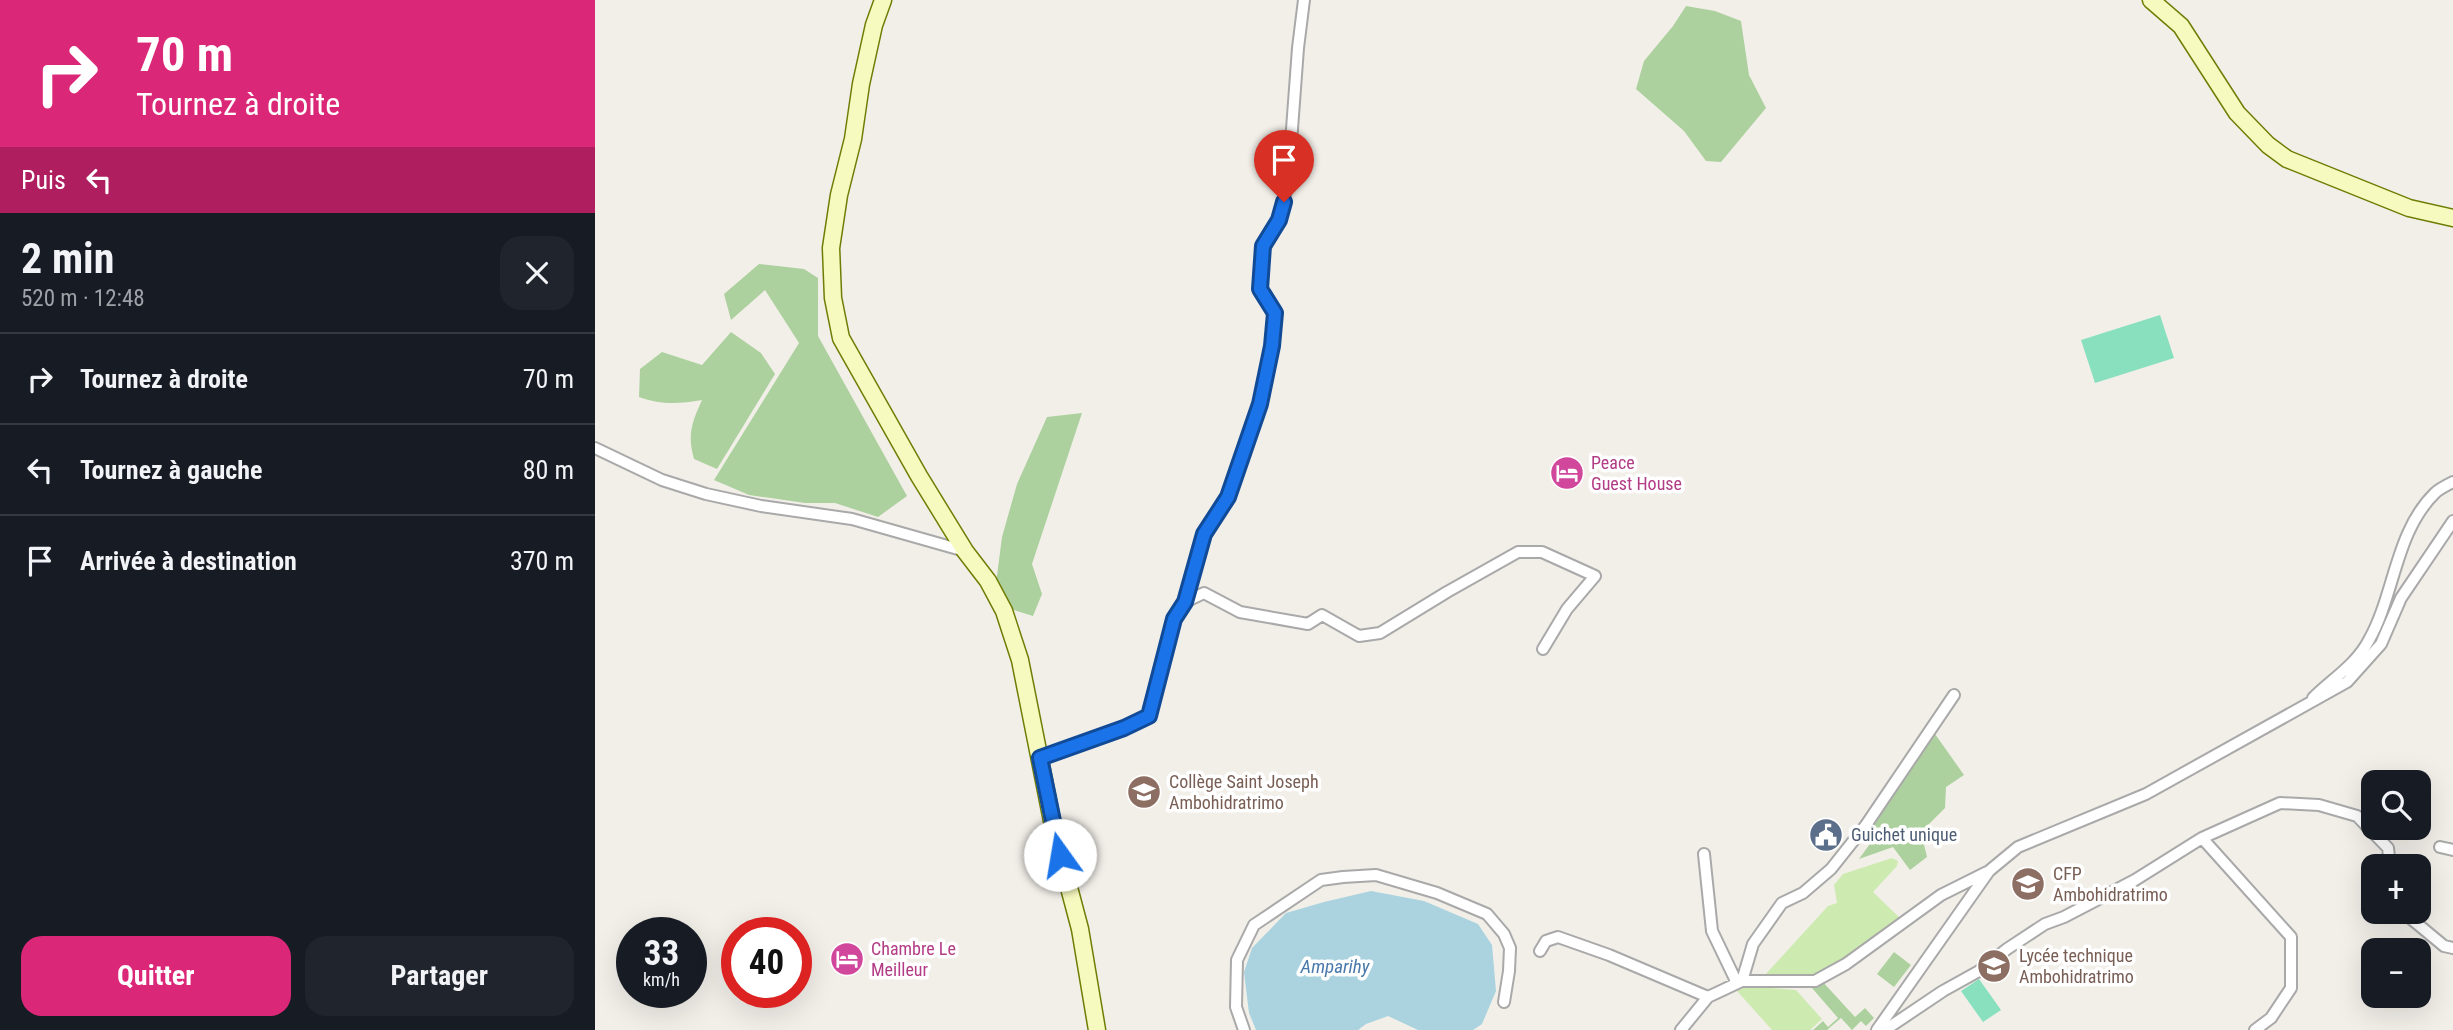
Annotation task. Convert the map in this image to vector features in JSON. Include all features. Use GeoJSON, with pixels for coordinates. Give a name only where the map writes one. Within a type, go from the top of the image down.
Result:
{"type":"FeatureCollection","features":[{"type":"Feature","properties":{"kind":"street"},"geometry":{"type":"LineString","coordinates":[[883,0],[874,25],[861,84],[831,248],[833,298],[841,338],[919,476],[965,551],[988,581],[1004,611],[1020,660],[1054,831],[1080,929],[1097,1030]]}},
{"type":"Feature","properties":{"kind":"street"},"geometry":{"type":"LineString","coordinates":[[1040,758],[1124,728],[1149,716],[1174,619],[1185,602],[1204,534],[1228,497],[1255,417],[1272,346],[1275,313],[1260,289],[1263,246],[1279,220],[1288,183],[1304,0]]}},
{"type":"Feature","properties":{"kind":"street"},"geometry":{"type":"LineString","coordinates":[[2151,0],[2181,26],[2237,113],[2287,159],[2409,208],[2453,218]]}},
{"type":"Feature","properties":{"kind":"street"},"geometry":{"type":"LineString","coordinates":[[595,448],[662,480],[706,494],[761,506],[852,519],[965,551]]}},
{"type":"Feature","properties":{"kind":"street"},"geometry":{"type":"LineString","coordinates":[[2306,704],[2353,663],[2369,642],[2412,527],[2435,492],[2453,482]]}},
{"type":"Feature","properties":{"kind":"street"},"geometry":{"type":"LineString","coordinates":[[1681,1030],[1708,997],[1739,982],[1815,981],[1846,964],[1941,895],[1989,871],[2018,847],[2146,794],[2347,682],[2381,644],[2401,598],[2453,521]]}},
{"type":"Feature","properties":{"kind":"street"},"geometry":{"type":"LineString","coordinates":[[1185,602],[1204,593],[1240,612],[1308,624],[1322,615],[1359,636],[1380,633],[1518,552],[1542,552],[1595,576],[1567,609],[1543,649]]}},
{"type":"Feature","properties":{"kind":"street"},"geometry":{"type":"LineString","coordinates":[[1739,982],[1753,944],[1782,903],[1803,893],[1831,869],[1866,825],[1954,695]]}},
{"type":"Feature","properties":{"kind":"street"},"geometry":{"type":"LineString","coordinates":[[1885,1030],[1943,991],[1979,971],[2045,924],[2064,918],[2135,880],[2202,838],[2280,803],[2319,805],[2357,816],[2388,849],[2389,854]]}},
{"type":"Feature","properties":{"kind":"street"},"geometry":{"type":"LineString","coordinates":[[2202,838],[2291,937],[2291,988],[2271,1018],[2255,1030]]}},
{"type":"Feature","properties":{"kind":"street"},"geometry":{"type":"LineString","coordinates":[[2440,847],[2453,850]]}},
{"type":"Feature","properties":{"kind":"street"},"geometry":{"type":"LineString","coordinates":[[1704,854],[1712,931],[1739,982]]}},
{"type":"Feature","properties":{"kind":"street"},"geometry":{"type":"LineString","coordinates":[[1877,1030],[1989,871]]}},
{"type":"Feature","properties":{"kind":"street"},"geometry":{"type":"LineString","coordinates":[[1244,1030],[1236,1007],[1237,960],[1254,925],[1321,880],[1343,877],[1375,875],[1437,893],[1487,914],[1504,934],[1510,948],[1504,1002]]}},
{"type":"Feature","properties":{"kind":"street"},"geometry":{"type":"LineString","coordinates":[[2417,924],[2444,946],[2453,948]]}},
{"type":"Feature","properties":{"kind":"street"},"geometry":{"type":"LineString","coordinates":[[1540,951],[1546,941],[1558,937],[1609,955],[1708,997]]}},
{"type":"Feature","properties":{"kind":"green space"},"geometry":{"type":"Polygon","coordinates":[[[1686,6],[1715,11],[1741,21],[1749,75],[1766,108],[1721,162],[1706,161],[1684,131],[1636,89],[1644,61],[1686,6]]]}},
{"type":"Feature","properties":{"kind":"green space"},"geometry":{"type":"Polygon","coordinates":[[[759,264],[804,269],[818,278],[818,336],[907,496],[878,517],[835,503],[805,503],[749,495],[714,480],[799,343],[765,290],[731,320],[724,294],[759,264]]]}},
{"type":"Feature","properties":{"kind":"green space"},"geometry":{"type":"Polygon","coordinates":[[[2160,315],[2174,358],[2095,383],[2081,340],[2160,315]]]}},
{"type":"Feature","properties":{"kind":"green space"},"geometry":{"type":"Polygon","coordinates":[[[731,332],[761,353],[775,374],[717,469],[694,459],[692,450],[692,429],[702,400],[670,403],[639,397],[640,369],[662,352],[702,365],[731,332]]]}},
{"type":"Feature","properties":{"kind":"green space"},"geometry":{"type":"Polygon","coordinates":[[[1082,413],[1032,564],[1042,594],[1033,616],[1014,610],[995,591],[1002,537],[1017,484],[1047,417],[1082,413]]]}},
{"type":"Feature","properties":{"kind":"green space"},"geometry":{"type":"Polygon","coordinates":[[[1935,734],[1964,775],[1946,787],[1945,808],[1921,832],[1927,857],[1910,870],[1893,847],[1859,859],[1877,834],[1866,825],[1935,734]]]}},
{"type":"Feature","properties":{"kind":"green space"},"geometry":{"type":"Polygon","coordinates":[[[1892,858],[1898,861],[1897,866],[1873,892],[1901,919],[1864,948],[1822,972],[1792,979],[1764,976],[1828,906],[1837,903],[1834,885],[1843,874],[1892,858]]]}},
{"type":"Feature","properties":{"kind":"green space"},"geometry":{"type":"Polygon","coordinates":[[[1894,952],[1911,965],[1894,987],[1877,974],[1894,952]]]}},
{"type":"Feature","properties":{"kind":"green space"},"geometry":{"type":"Polygon","coordinates":[[[1979,979],[2001,1010],[1983,1022],[1961,991],[1979,979]]]}},
{"type":"Feature","properties":{"kind":"green space"},"geometry":{"type":"Polygon","coordinates":[[[1821,980],[1855,1017],[1865,1008],[1874,1018],[1866,1026],[1861,1021],[1852,1030],[1841,1018],[1827,1030],[1813,1030],[1823,1021],[1828,1027],[1838,1018],[1812,988],[1821,980]]]}},
{"type":"Feature","properties":{"kind":"green space"},"geometry":{"type":"Polygon","coordinates":[[[1748,986],[1796,990],[1822,1019],[1810,1030],[1772,1030],[1737,991],[1748,986]]]}},
{"type":"Feature","properties":{"kind":"water","name":"Amparihy"},"geometry":{"type":"Polygon","coordinates":[[[1371,891],[1424,901],[1478,924],[1492,945],[1496,991],[1482,1024],[1473,1030],[1418,1030],[1388,1016],[1358,1030],[1256,1030],[1249,1013],[1244,972],[1252,948],[1286,913],[1371,891]]]}},
{"type":"Feature","properties":{"kind":"place","name":"Peace Guest House"},"geometry":{"type":"Point","coordinates":[1567,473]}},
{"type":"Feature","properties":{"kind":"place","name":"Collège Saint Joseph Ambohidratrimo"},"geometry":{"type":"Point","coordinates":[1144,792]}},
{"type":"Feature","properties":{"kind":"place","name":"Guichet unique"},"geometry":{"type":"Point","coordinates":[1826,835]}},
{"type":"Feature","properties":{"kind":"place","name":"CFP Ambohidratrimo"},"geometry":{"type":"Point","coordinates":[2028,884]}},
{"type":"Feature","properties":{"kind":"place","name":"Chambre Le Meilleur"},"geometry":{"type":"Point","coordinates":[847,959]}},
{"type":"Feature","properties":{"kind":"place","name":"Lycée technique Ambohidratrimo"},"geometry":{"type":"Point","coordinates":[1994,966]}},
{"type":"Feature","properties":{"kind":"route"},"geometry":{"type":"LineString","coordinates":[[1060,855],[1040,758],[1124,728],[1149,716],[1174,619],[1185,602],[1204,534],[1228,497],[1260,404],[1272,346],[1275,313],[1260,289],[1263,246],[1279,220],[1284,202]]}}]}
